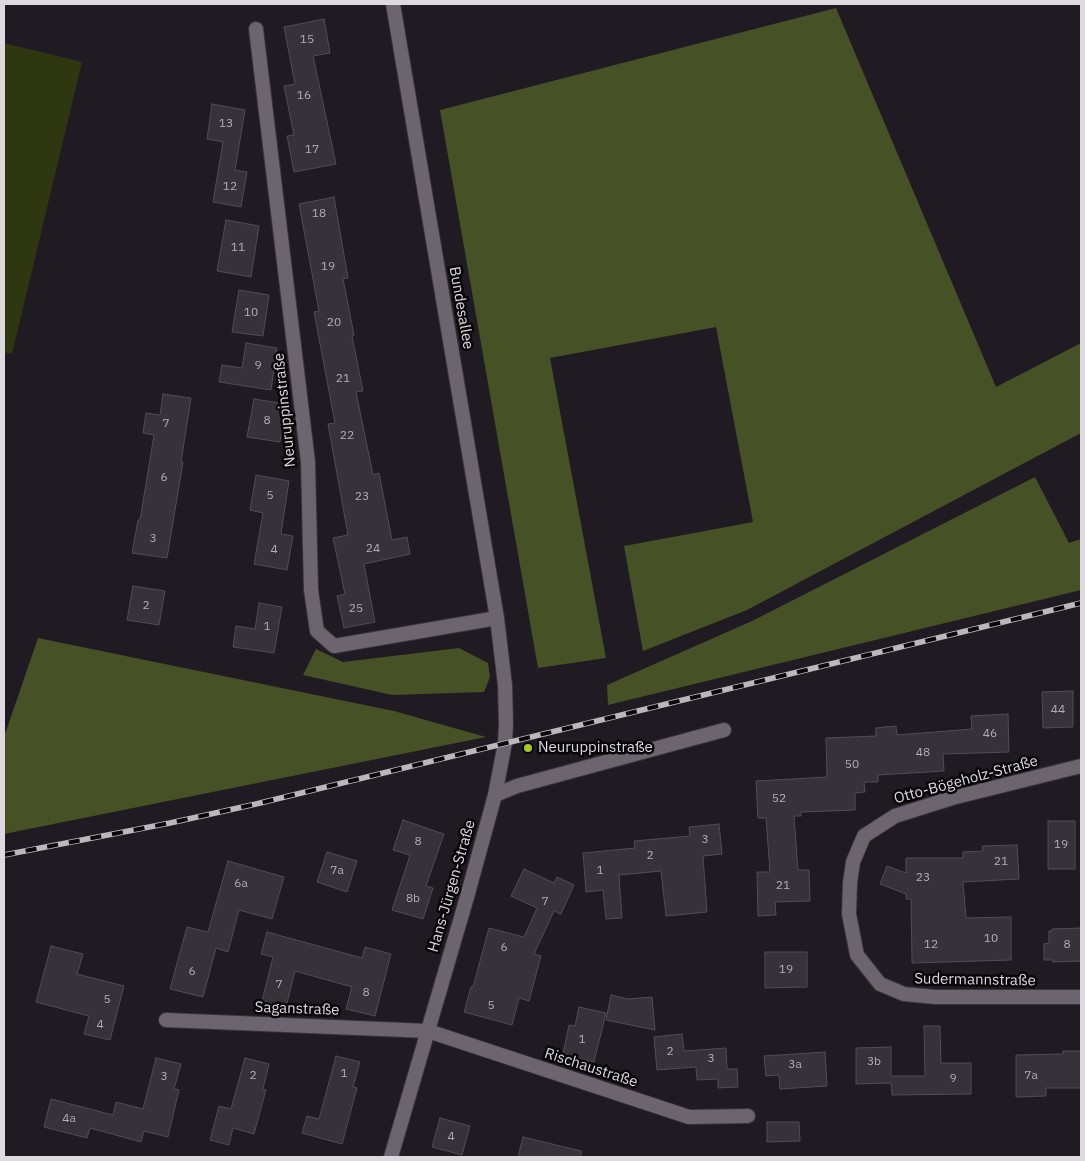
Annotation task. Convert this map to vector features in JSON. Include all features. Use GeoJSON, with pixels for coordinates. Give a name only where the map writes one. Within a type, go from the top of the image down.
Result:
{"type":"FeatureCollection","features":[{"type":"Feature","properties":{"kind":"street","name":"Bundesallee"},"geometry":{"type":"LineString","coordinates":[[393,4],[497,618]]}},
{"type":"Feature","properties":{"kind":"street","name":"Neuruppinstraße"},"geometry":{"type":"LineString","coordinates":[[256,30],[308,462],[311,590],[317,631],[334,646],[497,618]]}},
{"type":"Feature","properties":{"kind":"street","name":"Hans-Jürgen-Straße"},"geometry":{"type":"LineString","coordinates":[[390,1157],[495,795],[505,743],[506,724],[506,691],[497,618]]}},
{"type":"Feature","properties":{"kind":"street"},"geometry":{"type":"LineString","coordinates":[[495,795],[517,786],[724,730]]}},
{"type":"Feature","properties":{"kind":"street","name":"Otto-Bögeholz-Straße"},"geometry":{"type":"LineString","coordinates":[[864,836],[895,816],[952,798],[1081,766]]}},
{"type":"Feature","properties":{"kind":"street","name":"Sudermannstraße"},"geometry":{"type":"LineString","coordinates":[[864,836],[853,862],[849,914],[858,955],[880,984],[904,994],[935,997],[1081,997]]}},
{"type":"Feature","properties":{"kind":"street","name":"Saganstraße"},"geometry":{"type":"LineString","coordinates":[[166,1020],[428,1031]]}},
{"type":"Feature","properties":{"kind":"street","name":"Rischaustraße"},"geometry":{"type":"LineString","coordinates":[[428,1031],[689,1117],[748,1116]]}},
{"type":"Feature","properties":{"kind":"green space"},"geometry":{"type":"Polygon","coordinates":[[[836,8],[996,387],[1081,343],[1081,433],[747,610],[643,651],[624,546],[753,522],[716,327],[550,358],[606,658],[538,668],[440,110],[836,8]]]}},
{"type":"Feature","properties":{"kind":"green space"},"geometry":{"type":"Polygon","coordinates":[[[4,43],[82,62],[12,354],[4,352],[4,43]]]}},
{"type":"Feature","properties":{"kind":"green space"},"geometry":{"type":"Polygon","coordinates":[[[1035,477],[1069,543],[1081,539],[1081,590],[608,705],[607,685],[752,621],[1035,477]]]}},
{"type":"Feature","properties":{"kind":"green space"},"geometry":{"type":"Polygon","coordinates":[[[38,638],[394,711],[486,737],[4,834],[4,737],[38,638]]]}},
{"type":"Feature","properties":{"kind":"green space"},"geometry":{"type":"Polygon","coordinates":[[[459,648],[488,663],[490,677],[484,692],[392,695],[303,675],[316,649],[343,662],[459,648]]]}},
{"type":"Feature","properties":{"kind":"building"},"geometry":{"type":"Polygon","coordinates":[[[324,19],[330,53],[313,56],[336,164],[294,172],[287,136],[294,135],[284,86],[295,84],[284,27],[324,19]]]}},
{"type":"Feature","properties":{"kind":"building"},"geometry":{"type":"Polygon","coordinates":[[[212,104],[245,110],[235,170],[247,172],[241,207],[213,202],[223,142],[207,139],[212,104]]]}},
{"type":"Feature","properties":{"kind":"building"},"geometry":{"type":"Polygon","coordinates":[[[334,197],[348,278],[343,279],[363,391],[356,392],[373,475],[379,473],[392,540],[407,537],[410,554],[364,564],[375,622],[344,628],[337,596],[345,594],[333,538],[348,535],[328,424],[335,423],[314,312],[319,311],[299,204],[334,197]]]}},
{"type":"Feature","properties":{"kind":"building"},"geometry":{"type":"Polygon","coordinates":[[[226,220],[259,226],[251,277],[217,271],[226,220]]]}},
{"type":"Feature","properties":{"kind":"building"},"geometry":{"type":"Polygon","coordinates":[[[239,290],[269,295],[263,336],[232,332],[239,290]]]}},
{"type":"Feature","properties":{"kind":"building"},"geometry":{"type":"Polygon","coordinates":[[[246,343],[277,348],[271,390],[219,382],[222,365],[242,368],[246,343]]]}},
{"type":"Feature","properties":{"kind":"building"},"geometry":{"type":"Polygon","coordinates":[[[163,394],[191,398],[181,462],[183,462],[167,558],[132,553],[138,520],[140,520],[154,435],[143,433],[146,413],[160,415],[163,394]]]}},
{"type":"Feature","properties":{"kind":"building"},"geometry":{"type":"Polygon","coordinates":[[[254,399],[286,404],[280,442],[247,437],[254,399]]]}},
{"type":"Feature","properties":{"kind":"building"},"geometry":{"type":"Polygon","coordinates":[[[256,475],[289,481],[281,534],[293,536],[287,570],[254,564],[263,513],[250,510],[256,475]]]}},
{"type":"Feature","properties":{"kind":"building"},"geometry":{"type":"Polygon","coordinates":[[[133,586],[165,591],[159,625],[127,620],[133,586]]]}},
{"type":"Feature","properties":{"kind":"building"},"geometry":{"type":"Polygon","coordinates":[[[259,603],[282,607],[274,653],[233,647],[236,626],[255,629],[259,603]]]}},
{"type":"Feature","properties":{"kind":"building"},"geometry":{"type":"Polygon","coordinates":[[[1073,691],[1073,727],[1043,728],[1042,692],[1073,691]]]}},
{"type":"Feature","properties":{"kind":"building"},"geometry":{"type":"Polygon","coordinates":[[[1008,714],[1009,752],[943,754],[944,771],[878,775],[878,782],[864,782],[865,792],[855,793],[855,810],[801,812],[801,816],[794,816],[798,870],[809,870],[810,901],[775,902],[776,915],[758,916],[757,872],[770,872],[766,818],[758,818],[756,781],[827,777],[826,738],[876,736],[876,728],[896,726],[897,735],[972,729],[971,716],[1008,714]]]}},
{"type":"Feature","properties":{"kind":"building"},"geometry":{"type":"Polygon","coordinates":[[[403,820],[444,834],[426,886],[433,888],[423,919],[392,910],[410,855],[393,850],[403,820]]]}},
{"type":"Feature","properties":{"kind":"building"},"geometry":{"type":"Polygon","coordinates":[[[1048,821],[1075,821],[1075,869],[1048,869],[1048,821]]]}},
{"type":"Feature","properties":{"kind":"building"},"geometry":{"type":"Polygon","coordinates":[[[719,824],[722,854],[703,856],[707,912],[666,916],[661,871],[619,875],[622,918],[606,919],[603,890],[586,892],[583,853],[635,848],[634,841],[690,836],[689,827],[719,824]]]}},
{"type":"Feature","properties":{"kind":"building"},"geometry":{"type":"Polygon","coordinates":[[[1017,845],[1019,879],[963,882],[966,918],[1011,917],[1011,960],[912,963],[911,899],[906,899],[906,894],[880,884],[887,866],[906,873],[906,858],[963,858],[963,852],[983,851],[982,846],[1017,845]]]}},
{"type":"Feature","properties":{"kind":"building"},"geometry":{"type":"Polygon","coordinates":[[[327,852],[357,861],[347,892],[317,882],[327,852]]]}},
{"type":"Feature","properties":{"kind":"building"},"geometry":{"type":"Polygon","coordinates":[[[228,861],[284,877],[272,919],[239,910],[228,952],[216,948],[203,997],[170,989],[187,927],[208,932],[228,861]]]}},
{"type":"Feature","properties":{"kind":"building"},"geometry":{"type":"Polygon","coordinates":[[[524,869],[554,883],[557,877],[574,885],[561,914],[554,911],[534,954],[541,956],[529,1001],[519,998],[512,1025],[464,1012],[489,928],[524,937],[537,908],[511,896],[524,869]]]}},
{"type":"Feature","properties":{"kind":"building"},"geometry":{"type":"Polygon","coordinates":[[[1081,928],[1081,961],[1053,962],[1053,960],[1044,960],[1044,944],[1049,943],[1049,931],[1052,931],[1052,929],[1081,928]]]}},
{"type":"Feature","properties":{"kind":"building"},"geometry":{"type":"Polygon","coordinates":[[[267,932],[362,958],[365,947],[391,954],[375,1016],[346,1009],[352,987],[295,971],[286,1007],[262,1001],[273,957],[261,954],[267,932]]]}},
{"type":"Feature","properties":{"kind":"building"},"geometry":{"type":"Polygon","coordinates":[[[51,946],[83,954],[77,974],[124,986],[110,1040],[84,1034],[89,1016],[36,1002],[51,946]]]}},
{"type":"Feature","properties":{"kind":"building"},"geometry":{"type":"Polygon","coordinates":[[[765,952],[807,952],[807,987],[765,988],[765,952]]]}},
{"type":"Feature","properties":{"kind":"building"},"geometry":{"type":"Polygon","coordinates":[[[611,995],[628,999],[652,997],[655,1030],[606,1020],[611,995]]]}},
{"type":"Feature","properties":{"kind":"building"},"geometry":{"type":"Polygon","coordinates":[[[579,1007],[606,1013],[594,1062],[563,1054],[569,1025],[575,1026],[579,1007]]]}},
{"type":"Feature","properties":{"kind":"building"},"geometry":{"type":"Polygon","coordinates":[[[924,1026],[940,1026],[941,1063],[971,1063],[971,1094],[892,1095],[891,1083],[856,1084],[856,1048],[891,1047],[891,1076],[925,1076],[924,1026]]]}},
{"type":"Feature","properties":{"kind":"building"},"geometry":{"type":"Polygon","coordinates":[[[682,1034],[684,1051],[726,1048],[727,1069],[737,1069],[738,1087],[718,1088],[718,1079],[697,1080],[696,1067],[657,1070],[654,1037],[682,1034]]]}},
{"type":"Feature","properties":{"kind":"building"},"geometry":{"type":"Polygon","coordinates":[[[1063,1051],[1081,1051],[1081,1088],[1046,1088],[1046,1096],[1016,1097],[1016,1055],[1063,1054],[1063,1051]]]}},
{"type":"Feature","properties":{"kind":"building"},"geometry":{"type":"Polygon","coordinates":[[[825,1052],[827,1086],[780,1089],[779,1075],[766,1076],[764,1056],[825,1052]]]}},
{"type":"Feature","properties":{"kind":"building"},"geometry":{"type":"Polygon","coordinates":[[[336,1056],[360,1062],[353,1087],[357,1088],[342,1144],[302,1133],[307,1116],[319,1119],[336,1056]]]}},
{"type":"Feature","properties":{"kind":"building"},"geometry":{"type":"Polygon","coordinates":[[[156,1058],[181,1064],[174,1089],[179,1090],[168,1137],[144,1131],[141,1142],[90,1128],[87,1138],[44,1127],[51,1099],[113,1115],[116,1102],[143,1109],[156,1058]]]}},
{"type":"Feature","properties":{"kind":"building"},"geometry":{"type":"Polygon","coordinates":[[[245,1058],[269,1064],[263,1089],[266,1090],[254,1134],[233,1128],[229,1145],[210,1140],[219,1106],[231,1109],[245,1058]]]}},
{"type":"Feature","properties":{"kind":"building"},"geometry":{"type":"Polygon","coordinates":[[[440,1118],[470,1126],[462,1155],[432,1147],[440,1118]]]}},
{"type":"Feature","properties":{"kind":"building"},"geometry":{"type":"Polygon","coordinates":[[[767,1122],[799,1122],[800,1141],[767,1142],[767,1122]]]}},
{"type":"Feature","properties":{"kind":"building"},"geometry":{"type":"Polygon","coordinates":[[[523,1137],[581,1151],[581,1157],[518,1157],[523,1137]]]}},
{"type":"Feature","properties":{"kind":"railway"},"geometry":{"type":"LineString","coordinates":[[4,855],[170,823],[256,804],[1081,603]]}},
{"type":"Feature","properties":{"kind":"place","name":"Neuruppinstraße"},"geometry":{"type":"Point","coordinates":[528,748]}}]}
